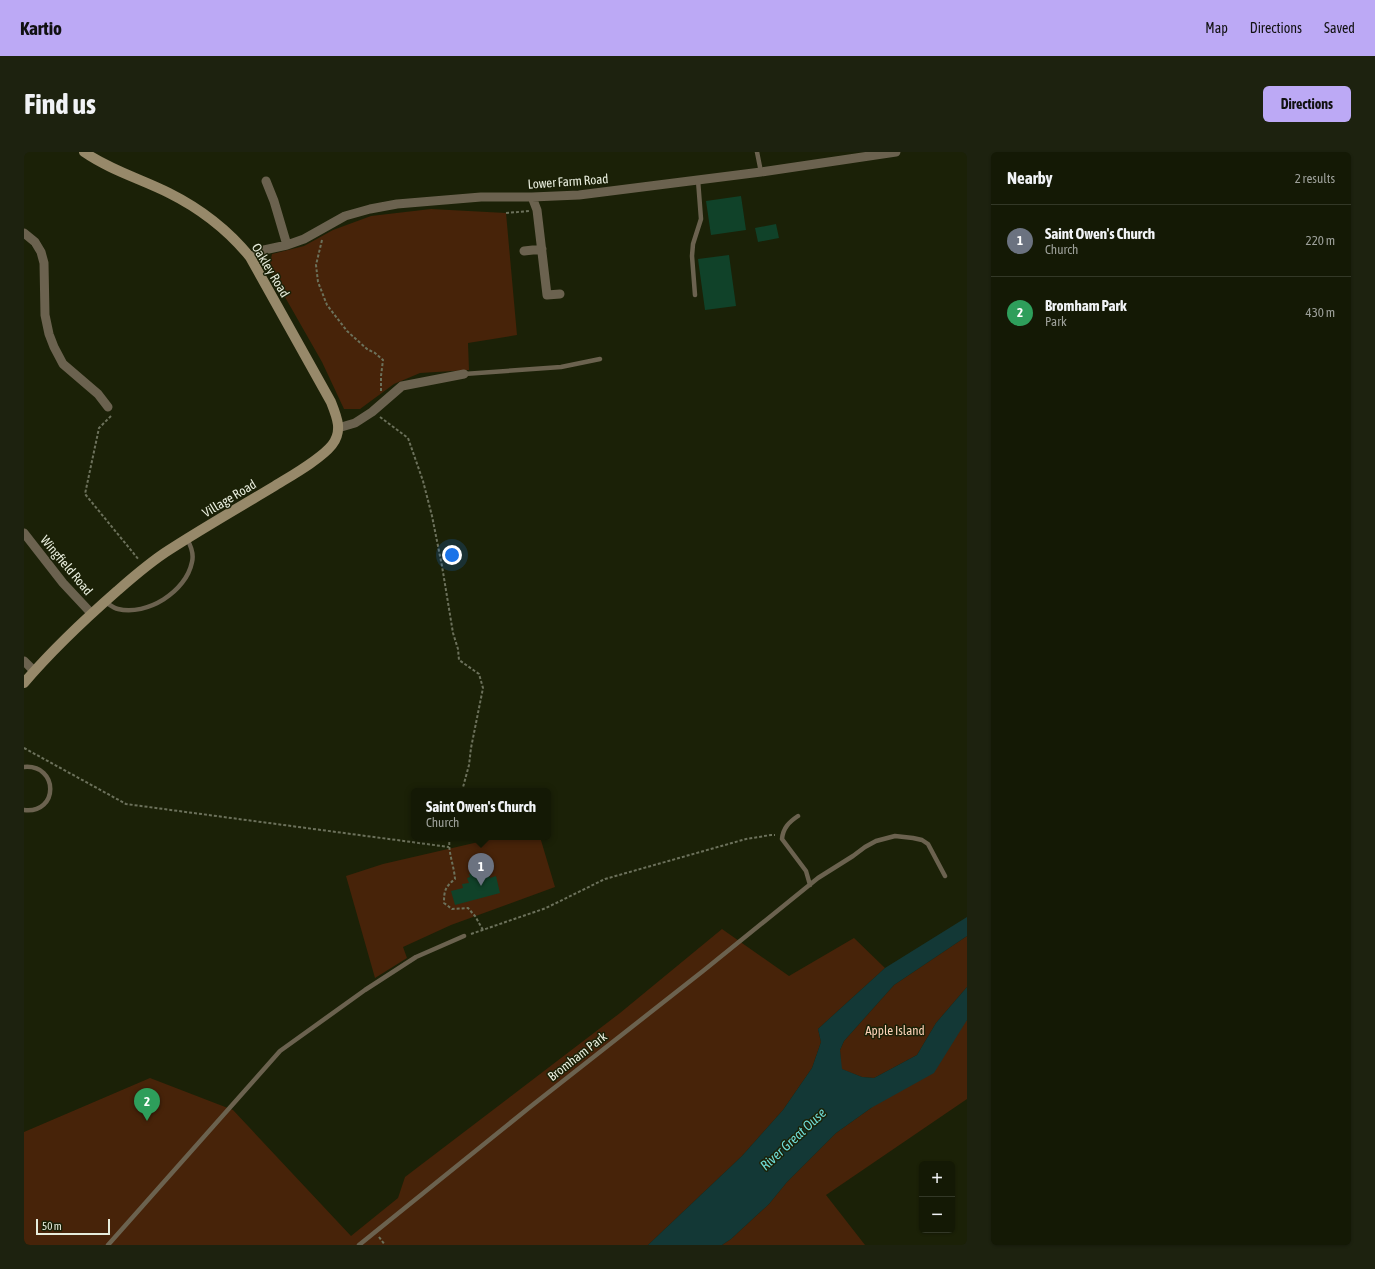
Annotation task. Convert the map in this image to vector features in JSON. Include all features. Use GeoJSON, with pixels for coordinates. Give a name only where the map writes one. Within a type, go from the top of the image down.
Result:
{"type":"FeatureCollection","features":[{"type":"Feature","properties":{"kind":"street","name":"Oakley Road"},"geometry":{"type":"LineString","coordinates":[[84,152],[93,158],[169,193],[199,210],[226,230],[250,257],[331,402],[338,422],[338,428]]}},
{"type":"Feature","properties":{"kind":"street","name":"Lower Farm Road"},"geometry":{"type":"LineString","coordinates":[[250,257],[264,250],[304,238],[345,216],[397,204],[482,197],[579,195],[761,172],[896,152]]}},
{"type":"Feature","properties":{"kind":"street"},"geometry":{"type":"LineString","coordinates":[[266,181],[274,201],[287,244]]}},
{"type":"Feature","properties":{"kind":"street"},"geometry":{"type":"LineString","coordinates":[[532,197],[537,210],[547,295],[560,294]]}},
{"type":"Feature","properties":{"kind":"street"},"geometry":{"type":"LineString","coordinates":[[24,233],[35,242],[41,252],[44,263],[45,315],[49,334],[54,347],[63,364],[98,394],[108,407]]}},
{"type":"Feature","properties":{"kind":"street"},"geometry":{"type":"LineString","coordinates":[[524,251],[542,249]]}},
{"type":"Feature","properties":{"kind":"street"},"geometry":{"type":"LineString","coordinates":[[338,428],[355,424],[372,412],[402,386],[464,374]]}},
{"type":"Feature","properties":{"kind":"street","name":"Village Road"},"geometry":{"type":"LineString","coordinates":[[24,683],[62,641],[91,613],[145,567],[187,538],[294,474],[323,454],[332,446],[337,437],[338,428]]}},
{"type":"Feature","properties":{"kind":"street","name":"Wingfield Road"},"geometry":{"type":"LineString","coordinates":[[24,533],[63,583],[91,613]]}},
{"type":"Feature","properties":{"kind":"street"},"geometry":{"type":"LineString","coordinates":[[24,661],[34,671]]}},
{"type":"Feature","properties":{"kind":"lane"},"geometry":{"type":"LineString","coordinates":[[757,152],[761,172]]}},
{"type":"Feature","properties":{"kind":"lane"},"geometry":{"type":"LineString","coordinates":[[695,295],[692,256],[693,244],[701,219],[698,180]]}},
{"type":"Feature","properties":{"kind":"lane"},"geometry":{"type":"LineString","coordinates":[[464,374],[561,367],[600,359]]}},
{"type":"Feature","properties":{"kind":"lane"},"geometry":{"type":"LineString","coordinates":[[104,602],[117,609],[127,610],[140,609],[164,600],[187,575],[192,563],[192,548],[187,538]]}},
{"type":"Feature","properties":{"kind":"lane"},"geometry":{"type":"LineString","coordinates":[[24,767],[35,767],[42,772],[48,779],[51,787],[48,800],[40,808],[31,811],[24,810]]}},
{"type":"Feature","properties":{"kind":"lane"},"geometry":{"type":"LineString","coordinates":[[798,816],[786,826],[782,833],[782,839],[806,871],[810,885]]}},
{"type":"Feature","properties":{"kind":"lane","name":"Bromham Park"},"geometry":{"type":"LineString","coordinates":[[359,1245],[542,1097],[810,885],[876,840],[896,836],[922,840],[928,844],[945,876]]}},
{"type":"Feature","properties":{"kind":"lane"},"geometry":{"type":"LineString","coordinates":[[108,1245],[280,1051],[365,990],[416,956],[464,936]]}},
{"type":"Feature","properties":{"kind":"path"},"geometry":{"type":"LineString","coordinates":[[506,213],[537,210]]}},
{"type":"Feature","properties":{"kind":"path"},"geometry":{"type":"LineString","coordinates":[[321,228],[322,242],[316,265],[318,282],[327,305],[347,331],[367,349],[384,360],[381,376],[381,391],[384,402]]}},
{"type":"Feature","properties":{"kind":"path"},"geometry":{"type":"LineString","coordinates":[[108,407],[114,414],[99,428],[85,494],[145,567]]}},
{"type":"Feature","properties":{"kind":"path"},"geometry":{"type":"LineString","coordinates":[[372,412],[408,438],[423,481],[432,516],[459,660],[479,674],[483,688],[469,765],[463,788]]}},
{"type":"Feature","properties":{"kind":"path"},"geometry":{"type":"LineString","coordinates":[[24,748],[126,804],[448,847]]}},
{"type":"Feature","properties":{"kind":"path"},"geometry":{"type":"LineString","coordinates":[[464,936],[546,908],[604,879],[746,839],[771,835],[782,839]]}},
{"type":"Feature","properties":{"kind":"path"},"geometry":{"type":"LineString","coordinates":[[449,840],[448,847],[454,864],[455,879],[449,884],[444,893],[444,904],[452,909],[468,908],[475,916],[483,930]]}},
{"type":"Feature","properties":{"kind":"path"},"geometry":{"type":"LineString","coordinates":[[375,1232],[385,1245]]}},
{"type":"Feature","properties":{"kind":"green space"},"geometry":{"type":"Polygon","coordinates":[[[431,209],[506,213],[517,335],[468,343],[469,370],[420,373],[394,384],[360,409],[344,409],[322,362],[269,269],[272,254],[304,246],[333,230],[371,216],[431,209]]]}},
{"type":"Feature","properties":{"kind":"green space"},"geometry":{"type":"Polygon","coordinates":[[[487,840],[541,840],[555,887],[451,925],[403,947],[407,958],[375,978],[346,876],[383,864],[487,840]]]}},
{"type":"Feature","properties":{"kind":"green space"},"geometry":{"type":"Polygon","coordinates":[[[722,929],[789,976],[854,938],[885,968],[818,1029],[821,1042],[812,1068],[783,1110],[742,1156],[648,1245],[24,1245],[24,1132],[150,1078],[233,1110],[351,1236],[398,1198],[405,1177],[620,1013],[722,929]]]}},
{"type":"Feature","properties":{"kind":"green space","name":"Apple Island"},"geometry":{"type":"Polygon","coordinates":[[[967,936],[967,987],[936,1023],[917,1055],[874,1078],[862,1077],[841,1069],[840,1050],[844,1041],[894,985],[967,936]]]}},
{"type":"Feature","properties":{"kind":"green space"},"geometry":{"type":"Polygon","coordinates":[[[967,1020],[967,1099],[826,1195],[865,1245],[722,1245],[731,1239],[769,1204],[787,1182],[836,1133],[871,1108],[967,1020]]]}},
{"type":"Feature","properties":{"kind":"water","name":"River Great Ouse"},"geometry":{"type":"Polygon","coordinates":[[[967,917],[967,936],[894,985],[844,1041],[840,1050],[842,1069],[862,1077],[874,1078],[917,1055],[936,1023],[967,987],[967,1020],[934,1073],[871,1108],[836,1133],[787,1182],[769,1204],[731,1239],[722,1245],[648,1245],[742,1156],[783,1110],[812,1068],[821,1042],[818,1029],[885,968],[967,917]]]}},
{"type":"Feature","properties":{"kind":"building"},"geometry":{"type":"Polygon","coordinates":[[[741,196],[746,230],[711,235],[706,201],[741,196]]]}},
{"type":"Feature","properties":{"kind":"building"},"geometry":{"type":"Polygon","coordinates":[[[776,224],[779,238],[758,242],[755,228],[776,224]]]}},
{"type":"Feature","properties":{"kind":"building"},"geometry":{"type":"Polygon","coordinates":[[[729,255],[736,306],[705,310],[698,259],[729,255]]]}},
{"type":"Feature","properties":{"kind":"building"},"geometry":{"type":"Polygon","coordinates":[[[488,867],[490,878],[496,876],[500,893],[455,905],[451,891],[463,888],[462,884],[469,883],[467,878],[470,877],[469,874],[477,871],[476,870],[488,867]]]}},
{"type":"Feature","properties":{"kind":"place","name":"Saint Owen's Church"},"geometry":{"type":"Point","coordinates":[481,886]}},
{"type":"Feature","properties":{"kind":"place","name":"Bromham Park"},"geometry":{"type":"Point","coordinates":[147,1121]}}]}
